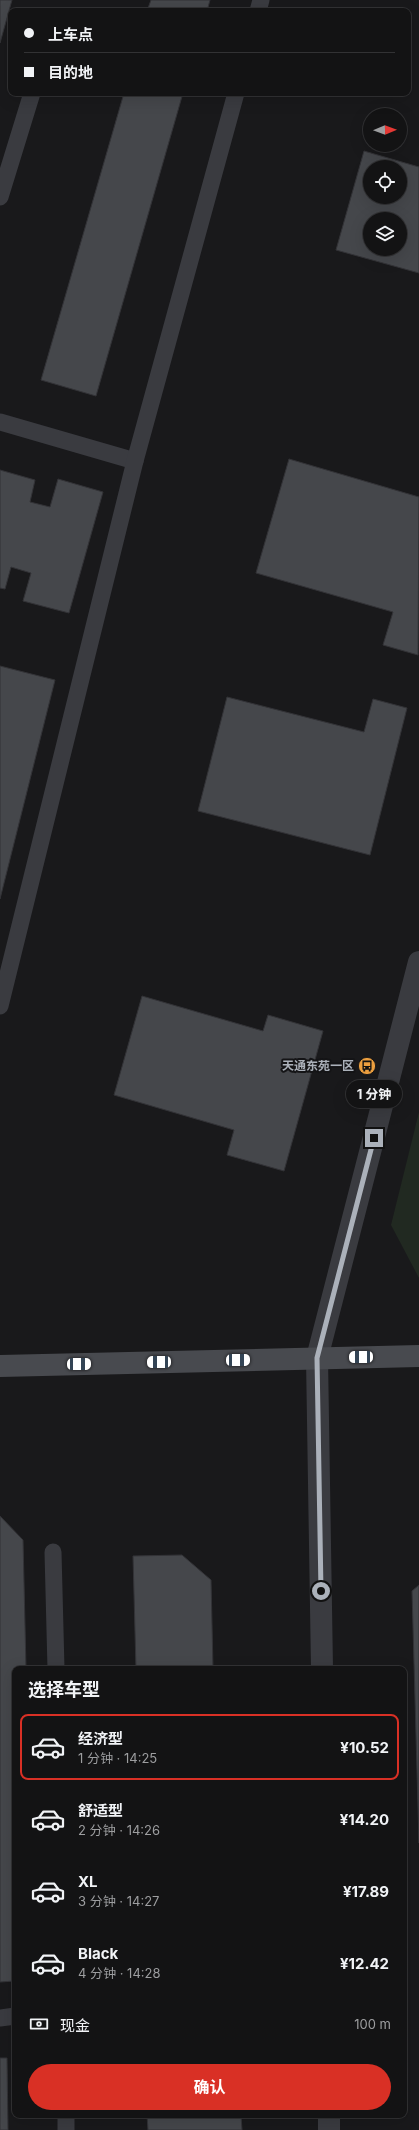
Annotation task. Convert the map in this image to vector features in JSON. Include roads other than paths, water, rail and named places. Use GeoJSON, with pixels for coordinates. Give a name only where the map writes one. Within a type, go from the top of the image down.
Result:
{"type":"FeatureCollection","features":[{"type":"Feature","properties":{"kind":"street"},"geometry":{"type":"LineString","coordinates":[[322,1666],[317,1358],[419,962]]}},
{"type":"Feature","properties":{"kind":"street"},"geometry":{"type":"LineString","coordinates":[[0,1366],[419,1356]]}},
{"type":"Feature","properties":{"kind":"street"},"geometry":{"type":"LineString","coordinates":[[329,2118],[329,2130]]}},
{"type":"Feature","properties":{"kind":"lane"},"geometry":{"type":"LineString","coordinates":[[0,197],[31,96]]}},
{"type":"Feature","properties":{"kind":"lane"},"geometry":{"type":"LineString","coordinates":[[0,1006],[135,462],[235,96]]}},
{"type":"Feature","properties":{"kind":"lane"},"geometry":{"type":"LineString","coordinates":[[0,422],[135,462]]}},
{"type":"Feature","properties":{"kind":"lane"},"geometry":{"type":"LineString","coordinates":[[53,1552],[56,1666]]}},
{"type":"Feature","properties":{"kind":"lane"},"geometry":{"type":"LineString","coordinates":[[0,2018],[12,2016]]}},
{"type":"Feature","properties":{"kind":"lane"},"geometry":{"type":"LineString","coordinates":[[66,2118],[66,2130]]}},
{"type":"Feature","properties":{"kind":"place","name":"天通东苑一区"},"geometry":{"type":"Point","coordinates":[367,1066]}}]}
